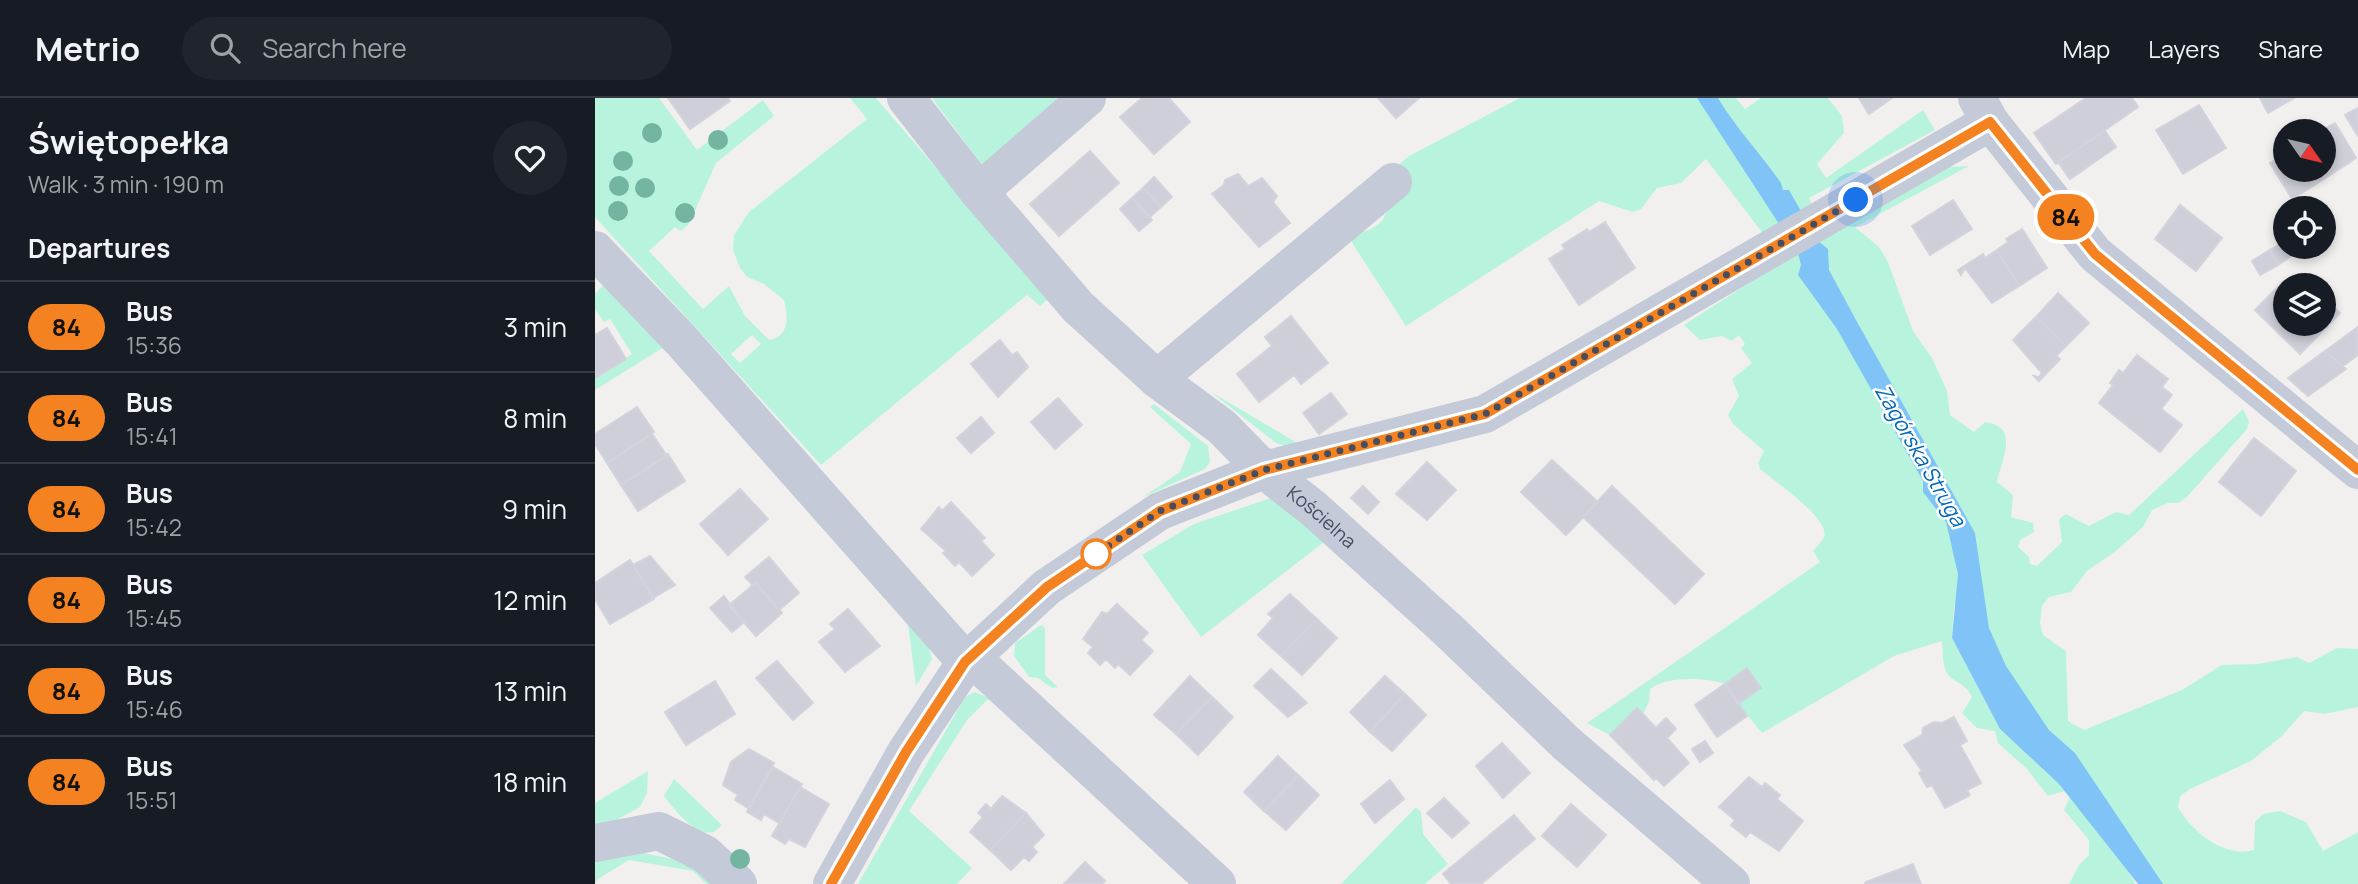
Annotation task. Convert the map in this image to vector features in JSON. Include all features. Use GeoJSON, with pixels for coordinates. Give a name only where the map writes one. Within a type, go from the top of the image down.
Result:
{"type":"FeatureCollection","features":[{"type":"Feature","properties":{"kind":"street","name":"Kościelna"},"geometry":{"type":"LineString","coordinates":[[906,98],[978,192],[1078,307],[1157,379],[1222,427],[1264,470],[1314,509],[1448,630],[1567,744],[1731,884]]}},
{"type":"Feature","properties":{"kind":"street"},"geometry":{"type":"LineString","coordinates":[[978,192],[1087,98]]}},
{"type":"Feature","properties":{"kind":"street"},"geometry":{"type":"LineString","coordinates":[[832,884],[906,752],[965,662],[1047,587],[1160,511],[1264,470],[1485,414],[1799,233],[1983,110],[2095,254],[2358,470]]}},
{"type":"Feature","properties":{"kind":"street"},"geometry":{"type":"LineString","coordinates":[[1157,379],[1393,182]]}},
{"type":"Feature","properties":{"kind":"street"},"geometry":{"type":"LineString","coordinates":[[595,250],[690,350],[965,662],[984,669],[1217,884]]}},
{"type":"Feature","properties":{"kind":"street"},"geometry":{"type":"LineString","coordinates":[[595,843],[659,831],[705,854],[739,884]]}},
{"type":"Feature","properties":{"kind":"green space"},"geometry":{"type":"Polygon","coordinates":[[[595,98],[659,98],[697,150],[763,100],[774,116],[716,163],[689,224],[681,231],[675,227],[649,251],[703,309],[729,286],[745,316],[769,340],[776,338],[781,335],[786,324],[784,300],[764,284],[747,277],[740,268],[733,250],[734,235],[749,212],[867,119],[850,98],[876,98],[1048,299],[1040,306],[1027,295],[821,465],[595,217],[595,98]],[[752,335],[731,354],[740,363],[761,344],[752,335]]]}},
{"type":"Feature","properties":{"kind":"green space"},"geometry":{"type":"Polygon","coordinates":[[[932,98],[1074,98],[982,165],[932,98]]]}},
{"type":"Feature","properties":{"kind":"green space"},"geometry":{"type":"Polygon","coordinates":[[[1520,98],[1736,98],[1745,109],[1761,98],[1828,98],[1842,116],[1844,133],[1817,164],[1826,178],[1923,110],[1935,130],[1809,198],[1826,230],[1948,167],[1969,166],[1855,227],[1879,247],[1888,262],[1913,331],[1932,358],[1947,391],[1950,415],[1974,432],[1985,422],[2003,430],[2006,446],[1997,482],[2013,495],[2011,517],[2033,523],[2034,532],[2020,540],[2018,547],[2029,557],[2030,564],[2037,566],[2062,542],[2059,519],[2066,514],[2089,526],[2116,512],[2129,515],[2243,409],[2249,422],[2247,429],[2187,497],[2178,503],[2168,503],[2152,510],[2143,527],[2116,551],[2087,571],[2071,592],[2049,597],[2042,606],[2040,623],[2043,635],[2066,651],[2068,721],[2084,730],[2182,690],[2222,665],[2258,664],[2297,657],[2309,663],[2337,648],[2358,649],[2358,707],[2325,714],[2304,711],[2283,735],[2251,761],[2190,789],[2180,796],[2178,807],[2200,834],[2220,847],[2231,850],[2254,850],[2255,822],[2263,814],[2280,811],[2306,822],[2323,851],[2358,832],[2358,884],[2143,884],[1954,606],[1952,638],[2000,729],[2065,791],[2048,796],[2027,769],[1998,743],[1995,731],[1977,728],[1962,713],[1972,697],[1965,687],[1947,674],[1942,641],[1894,656],[1762,733],[1738,704],[1761,688],[1747,669],[1725,684],[1686,679],[1657,685],[1650,689],[1649,702],[1643,714],[1637,709],[1610,735],[1587,723],[1820,562],[1813,551],[1824,537],[1824,529],[1810,510],[1760,469],[1758,463],[1764,451],[1733,424],[1728,415],[1739,396],[1732,379],[1752,363],[1741,348],[1745,344],[1739,335],[1732,341],[1722,336],[1700,340],[1684,325],[1757,278],[1761,231],[1706,159],[1681,183],[1657,188],[1641,209],[1633,212],[1599,201],[1406,326],[1347,235],[1373,228],[1380,223],[1387,208],[1390,172],[1409,156],[1520,98]]]}},
{"type":"Feature","properties":{"kind":"green space"},"geometry":{"type":"Polygon","coordinates":[[[604,284],[664,347],[595,390],[595,378],[632,354],[610,319],[604,322],[595,309],[595,294],[604,284]]]}},
{"type":"Feature","properties":{"kind":"green space"},"geometry":{"type":"Polygon","coordinates":[[[1211,392],[1299,444],[1285,446],[1276,443],[1211,392]]]}},
{"type":"Feature","properties":{"kind":"green space"},"geometry":{"type":"Polygon","coordinates":[[[1154,404],[1208,446],[1210,462],[1205,469],[1143,497],[1180,472],[1191,444],[1150,407],[1154,404]]]}},
{"type":"Feature","properties":{"kind":"green space"},"geometry":{"type":"Polygon","coordinates":[[[1271,498],[1328,539],[1201,637],[1142,555],[1194,524],[1271,498]]]}},
{"type":"Feature","properties":{"kind":"green space"},"geometry":{"type":"Polygon","coordinates":[[[908,624],[929,648],[932,659],[916,686],[908,624]]]}},
{"type":"Feature","properties":{"kind":"green space"},"geometry":{"type":"Polygon","coordinates":[[[1041,625],[1045,628],[1045,675],[1058,687],[1052,688],[1038,678],[1029,677],[1014,656],[1015,643],[1041,625]]]}},
{"type":"Feature","properties":{"kind":"green space"},"geometry":{"type":"Polygon","coordinates":[[[975,692],[989,698],[967,720],[909,811],[972,868],[957,884],[858,884],[965,697],[975,692]]]}},
{"type":"Feature","properties":{"kind":"green space"},"geometry":{"type":"Polygon","coordinates":[[[648,771],[647,793],[640,807],[595,832],[595,803],[648,771]]]}},
{"type":"Feature","properties":{"kind":"green space"},"geometry":{"type":"Polygon","coordinates":[[[674,779],[722,825],[714,832],[707,832],[686,821],[664,796],[674,779]]]}},
{"type":"Feature","properties":{"kind":"green space"},"geometry":{"type":"Polygon","coordinates":[[[2070,797],[2119,857],[2136,884],[2069,884],[2079,865],[2089,855],[2089,840],[2064,810],[2070,797]]]}},
{"type":"Feature","properties":{"kind":"green space"},"geometry":{"type":"Polygon","coordinates":[[[1416,807],[1421,812],[1423,834],[1448,864],[1425,884],[1341,884],[1416,807]]]}},
{"type":"Feature","properties":{"kind":"green space"},"geometry":{"type":"Polygon","coordinates":[[[643,853],[698,864],[723,884],[706,884],[693,871],[629,860],[598,879],[595,884],[595,856],[643,853]]]}},
{"type":"Feature","properties":{"kind":"water","name":"Zagórska Struga"},"geometry":{"type":"Polygon","coordinates":[[[1697,98],[1718,98],[1781,183],[1783,190],[1789,190],[1818,241],[1828,249],[1829,270],[1975,533],[1989,628],[2006,666],[2049,730],[2075,753],[2163,884],[2138,884],[2059,784],[2000,729],[1952,638],[1958,574],[1946,522],[1923,492],[1923,481],[1837,329],[1798,275],[1801,265],[1798,253],[1697,98]]]}},
{"type":"Feature","properties":{"kind":"building"},"geometry":{"type":"Polygon","coordinates":[[[668,98],[728,98],[730,101],[690,129],[668,98]]]}},
{"type":"Feature","properties":{"kind":"building"},"geometry":{"type":"Polygon","coordinates":[[[1142,98],[1169,98],[1190,122],[1154,154],[1120,117],[1142,98]]]}},
{"type":"Feature","properties":{"kind":"building"},"geometry":{"type":"Polygon","coordinates":[[[1378,98],[1419,98],[1396,118],[1378,98]]]}},
{"type":"Feature","properties":{"kind":"building"},"geometry":{"type":"Polygon","coordinates":[[[1859,98],[1892,98],[1869,114],[1859,98]]]}},
{"type":"Feature","properties":{"kind":"building"},"geometry":{"type":"Polygon","coordinates":[[[2086,98],[2132,98],[2138,107],[2056,164],[2034,133],[2086,98]]]}},
{"type":"Feature","properties":{"kind":"building"},"geometry":{"type":"Polygon","coordinates":[[[2260,98],[2294,98],[2268,113],[2260,98]]]}},
{"type":"Feature","properties":{"kind":"building"},"geometry":{"type":"Polygon","coordinates":[[[2199,105],[2226,148],[2183,174],[2156,130],[2199,105]]]}},
{"type":"Feature","properties":{"kind":"building"},"geometry":{"type":"Polygon","coordinates":[[[2358,108],[2358,136],[2345,115],[2358,108]]]}},
{"type":"Feature","properties":{"kind":"building"},"geometry":{"type":"Polygon","coordinates":[[[2336,125],[2356,158],[2336,171],[2336,125]]]}},
{"type":"Feature","properties":{"kind":"building"},"geometry":{"type":"Polygon","coordinates":[[[2105,131],[2116,147],[2070,179],[2058,162],[2105,131]]]}},
{"type":"Feature","properties":{"kind":"building"},"geometry":{"type":"Polygon","coordinates":[[[1090,151],[1119,183],[1059,236],[1030,204],[1090,151]]]}},
{"type":"Feature","properties":{"kind":"building"},"geometry":{"type":"Polygon","coordinates":[[[1238,174],[1248,186],[1262,178],[1277,196],[1273,202],[1290,223],[1259,247],[1212,194],[1224,185],[1225,180],[1238,174]]]}},
{"type":"Feature","properties":{"kind":"building"},"geometry":{"type":"Polygon","coordinates":[[[1154,177],[1172,197],[1161,207],[1143,188],[1154,177]]]}},
{"type":"Feature","properties":{"kind":"building"},"geometry":{"type":"Polygon","coordinates":[[[2282,182],[2319,182],[2297,196],[2290,196],[2282,182]]]}},
{"type":"Feature","properties":{"kind":"building"},"geometry":{"type":"Polygon","coordinates":[[[1143,188],[1161,207],[1150,217],[1132,198],[1143,188]]]}},
{"type":"Feature","properties":{"kind":"building"},"geometry":{"type":"Polygon","coordinates":[[[1132,198],[1152,220],[1139,231],[1120,209],[1132,198]]]}},
{"type":"Feature","properties":{"kind":"building"},"geometry":{"type":"Polygon","coordinates":[[[1953,200],[1972,229],[1930,255],[1912,226],[1953,200]]]}},
{"type":"Feature","properties":{"kind":"building"},"geometry":{"type":"Polygon","coordinates":[[[2180,205],[2222,238],[2196,271],[2155,239],[2180,205]]]}},
{"type":"Feature","properties":{"kind":"building"},"geometry":{"type":"Polygon","coordinates":[[[1605,222],[1635,268],[1579,305],[1549,259],[1565,249],[1562,245],[1587,229],[1589,232],[1605,222]]]}},
{"type":"Feature","properties":{"kind":"building"},"geometry":{"type":"Polygon","coordinates":[[[2022,229],[2047,268],[2019,286],[1997,250],[2008,242],[2006,239],[2022,229]]]}},
{"type":"Feature","properties":{"kind":"building"},"geometry":{"type":"Polygon","coordinates":[[[1997,250],[2019,286],[1992,303],[1965,268],[1961,275],[1958,270],[1983,254],[1985,258],[1997,250]]]}},
{"type":"Feature","properties":{"kind":"building"},"geometry":{"type":"Polygon","coordinates":[[[2270,250],[2278,265],[2260,275],[2252,261],[2270,250]]]}},
{"type":"Feature","properties":{"kind":"building"},"geometry":{"type":"Polygon","coordinates":[[[2275,259],[2287,259],[2278,265],[2275,259]]]}},
{"type":"Feature","properties":{"kind":"building"},"geometry":{"type":"Polygon","coordinates":[[[2273,292],[2273,328],[2255,310],[2273,292]]]}},
{"type":"Feature","properties":{"kind":"building"},"geometry":{"type":"Polygon","coordinates":[[[2058,293],[2089,323],[2066,346],[2036,317],[2058,293]]]}},
{"type":"Feature","properties":{"kind":"building"},"geometry":{"type":"Polygon","coordinates":[[[1291,316],[1328,363],[1301,384],[1294,375],[1259,402],[1237,374],[1272,346],[1265,337],[1291,316]]]}},
{"type":"Feature","properties":{"kind":"building"},"geometry":{"type":"Polygon","coordinates":[[[2036,317],[2066,346],[2056,356],[2060,359],[2039,381],[2034,376],[2039,377],[2042,373],[2013,340],[2036,317]]]}},
{"type":"Feature","properties":{"kind":"building"},"geometry":{"type":"Polygon","coordinates":[[[2358,327],[2358,355],[2343,366],[2325,351],[2358,327]]]}},
{"type":"Feature","properties":{"kind":"building"},"geometry":{"type":"Polygon","coordinates":[[[607,328],[626,359],[595,378],[595,335],[607,328]]]}},
{"type":"Feature","properties":{"kind":"building"},"geometry":{"type":"Polygon","coordinates":[[[2282,336],[2318,336],[2300,354],[2282,336]]]}},
{"type":"Feature","properties":{"kind":"building"},"geometry":{"type":"Polygon","coordinates":[[[1000,340],[1012,355],[1017,352],[1028,367],[998,397],[971,364],[1000,340]]]}},
{"type":"Feature","properties":{"kind":"building"},"geometry":{"type":"Polygon","coordinates":[[[2325,351],[2346,369],[2308,396],[2288,378],[2325,351]]]}},
{"type":"Feature","properties":{"kind":"building"},"geometry":{"type":"Polygon","coordinates":[[[2137,355],[2168,379],[2162,387],[2172,395],[2161,409],[2182,425],[2160,452],[2099,403],[2113,385],[2110,383],[2119,370],[2123,373],[2137,355]]]}},
{"type":"Feature","properties":{"kind":"building"},"geometry":{"type":"Polygon","coordinates":[[[1331,393],[1347,414],[1319,434],[1303,413],[1331,393]]]}},
{"type":"Feature","properties":{"kind":"building"},"geometry":{"type":"Polygon","coordinates":[[[1058,398],[1082,425],[1055,449],[1031,422],[1058,398]]]}},
{"type":"Feature","properties":{"kind":"building"},"geometry":{"type":"Polygon","coordinates":[[[637,407],[654,432],[607,463],[595,444],[595,434],[637,407]]]}},
{"type":"Feature","properties":{"kind":"building"},"geometry":{"type":"Polygon","coordinates":[[[981,417],[994,433],[971,453],[957,438],[981,417]]]}},
{"type":"Feature","properties":{"kind":"building"},"geometry":{"type":"Polygon","coordinates":[[[652,434],[667,456],[621,485],[607,463],[652,434]]]}},
{"type":"Feature","properties":{"kind":"building"},"geometry":{"type":"Polygon","coordinates":[[[2254,438],[2296,471],[2261,516],[2219,482],[2254,438]]]}},
{"type":"Feature","properties":{"kind":"building"},"geometry":{"type":"Polygon","coordinates":[[[668,454],[685,481],[638,511],[621,485],[668,454]]]}},
{"type":"Feature","properties":{"kind":"building"},"geometry":{"type":"Polygon","coordinates":[[[1552,460],[1598,502],[1566,535],[1521,492],[1552,460]]]}},
{"type":"Feature","properties":{"kind":"building"},"geometry":{"type":"Polygon","coordinates":[[[1427,462],[1456,490],[1427,520],[1396,494],[1427,462]]]}},
{"type":"Feature","properties":{"kind":"building"},"geometry":{"type":"Polygon","coordinates":[[[1363,486],[1379,502],[1368,514],[1351,498],[1363,486]]]}},
{"type":"Feature","properties":{"kind":"building"},"geometry":{"type":"Polygon","coordinates":[[[1612,486],[1704,574],[1675,604],[1583,517],[1612,486]]]}},
{"type":"Feature","properties":{"kind":"building"},"geometry":{"type":"Polygon","coordinates":[[[740,489],[768,519],[728,555],[700,524],[740,489]]]}},
{"type":"Feature","properties":{"kind":"building"},"geometry":{"type":"Polygon","coordinates":[[[951,502],[985,538],[981,541],[994,555],[972,576],[959,562],[955,566],[943,553],[946,551],[921,529],[939,507],[942,511],[951,502]]]}},
{"type":"Feature","properties":{"kind":"building"},"geometry":{"type":"Polygon","coordinates":[[[650,556],[675,585],[653,598],[633,565],[650,556]]]}},
{"type":"Feature","properties":{"kind":"building"},"geometry":{"type":"Polygon","coordinates":[[[769,557],[799,593],[779,610],[756,583],[750,588],[752,584],[745,577],[769,557]]]}},
{"type":"Feature","properties":{"kind":"building"},"geometry":{"type":"Polygon","coordinates":[[[630,560],[654,599],[610,624],[595,599],[595,583],[630,560]]]}},
{"type":"Feature","properties":{"kind":"building"},"geometry":{"type":"Polygon","coordinates":[[[756,583],[782,613],[756,636],[729,605],[756,583]]]}},
{"type":"Feature","properties":{"kind":"building"},"geometry":{"type":"Polygon","coordinates":[[[1290,594],[1317,619],[1281,656],[1258,635],[1273,618],[1268,614],[1290,594]]]}},
{"type":"Feature","properties":{"kind":"building"},"geometry":{"type":"Polygon","coordinates":[[[724,596],[744,622],[732,632],[710,608],[724,596]]]}},
{"type":"Feature","properties":{"kind":"building"},"geometry":{"type":"Polygon","coordinates":[[[1117,604],[1148,633],[1141,640],[1153,651],[1130,675],[1118,664],[1115,668],[1106,659],[1100,665],[1088,653],[1093,647],[1083,639],[1102,612],[1107,614],[1117,604]]]}},
{"type":"Feature","properties":{"kind":"building"},"geometry":{"type":"Polygon","coordinates":[[[848,609],[880,646],[845,672],[819,642],[835,629],[830,624],[848,609]]]}},
{"type":"Feature","properties":{"kind":"building"},"geometry":{"type":"Polygon","coordinates":[[[1317,619],[1337,638],[1302,675],[1281,656],[1317,619]]]}},
{"type":"Feature","properties":{"kind":"building"},"geometry":{"type":"Polygon","coordinates":[[[777,661],[813,703],[793,720],[756,678],[777,661]]]}},
{"type":"Feature","properties":{"kind":"building"},"geometry":{"type":"Polygon","coordinates":[[[1747,668],[1761,688],[1738,704],[1725,684],[1747,668]]]}},
{"type":"Feature","properties":{"kind":"building"},"geometry":{"type":"Polygon","coordinates":[[[1271,669],[1307,703],[1288,717],[1254,686],[1271,669]]]}},
{"type":"Feature","properties":{"kind":"building"},"geometry":{"type":"Polygon","coordinates":[[[1190,676],[1212,697],[1176,734],[1154,715],[1190,676]]]}},
{"type":"Feature","properties":{"kind":"building"},"geometry":{"type":"Polygon","coordinates":[[[1385,676],[1405,694],[1370,732],[1350,712],[1385,676]]]}},
{"type":"Feature","properties":{"kind":"building"},"geometry":{"type":"Polygon","coordinates":[[[715,681],[735,714],[686,745],[665,712],[715,681]]]}},
{"type":"Feature","properties":{"kind":"building"},"geometry":{"type":"Polygon","coordinates":[[[1725,684],[1747,716],[1717,737],[1695,705],[1725,684]]]}},
{"type":"Feature","properties":{"kind":"building"},"geometry":{"type":"Polygon","coordinates":[[[1405,694],[1426,715],[1392,751],[1370,732],[1405,694]]]}},
{"type":"Feature","properties":{"kind":"building"},"geometry":{"type":"Polygon","coordinates":[[[1212,697],[1233,717],[1198,755],[1176,734],[1212,697]]]}},
{"type":"Feature","properties":{"kind":"building"},"geometry":{"type":"Polygon","coordinates":[[[1637,708],[1656,728],[1666,718],[1676,729],[1667,738],[1689,763],[1664,786],[1656,778],[1654,780],[1610,735],[1637,708]]]}},
{"type":"Feature","properties":{"kind":"building"},"geometry":{"type":"Polygon","coordinates":[[[1954,717],[1967,741],[1960,745],[1981,783],[1967,790],[1970,795],[1945,808],[1932,785],[1927,787],[1919,773],[1922,771],[1904,745],[1922,735],[1923,728],[1954,717]]]}},
{"type":"Feature","properties":{"kind":"building"},"geometry":{"type":"Polygon","coordinates":[[[1705,741],[1713,753],[1700,762],[1692,749],[1705,741]]]}},
{"type":"Feature","properties":{"kind":"building"},"geometry":{"type":"Polygon","coordinates":[[[1502,743],[1530,773],[1503,798],[1476,766],[1502,743]]]}},
{"type":"Feature","properties":{"kind":"building"},"geometry":{"type":"Polygon","coordinates":[[[749,749],[774,763],[748,808],[735,800],[738,795],[723,785],[731,762],[749,749]]]}},
{"type":"Feature","properties":{"kind":"building"},"geometry":{"type":"Polygon","coordinates":[[[1278,756],[1298,775],[1264,811],[1244,792],[1278,756]]]}},
{"type":"Feature","properties":{"kind":"building"},"geometry":{"type":"Polygon","coordinates":[[[773,767],[802,784],[779,823],[764,814],[761,820],[747,812],[773,767]]]}},
{"type":"Feature","properties":{"kind":"building"},"geometry":{"type":"Polygon","coordinates":[[[1298,775],[1319,795],[1286,830],[1264,811],[1298,775]]]}},
{"type":"Feature","properties":{"kind":"building"},"geometry":{"type":"Polygon","coordinates":[[[1749,777],[1762,787],[1765,783],[1780,795],[1777,799],[1803,821],[1779,851],[1750,832],[1746,837],[1731,825],[1735,820],[1719,807],[1749,777]]]}},
{"type":"Feature","properties":{"kind":"building"},"geometry":{"type":"Polygon","coordinates":[[[1390,780],[1404,799],[1375,823],[1361,804],[1390,780]]]}},
{"type":"Feature","properties":{"kind":"building"},"geometry":{"type":"Polygon","coordinates":[[[800,787],[829,804],[805,847],[789,839],[785,844],[772,836],[800,787]]]}},
{"type":"Feature","properties":{"kind":"building"},"geometry":{"type":"Polygon","coordinates":[[[1002,796],[1026,813],[990,850],[970,832],[983,817],[978,813],[986,804],[991,809],[1002,796]]]}},
{"type":"Feature","properties":{"kind":"building"},"geometry":{"type":"Polygon","coordinates":[[[1444,798],[1469,823],[1452,838],[1427,813],[1444,798]]]}},
{"type":"Feature","properties":{"kind":"building"},"geometry":{"type":"Polygon","coordinates":[[[1571,804],[1606,835],[1577,867],[1542,836],[1571,804]]]}},
{"type":"Feature","properties":{"kind":"building"},"geometry":{"type":"Polygon","coordinates":[[[1026,813],[1044,835],[1032,847],[1037,852],[1029,861],[1024,857],[1011,870],[990,850],[1026,813]]]}},
{"type":"Feature","properties":{"kind":"building"},"geometry":{"type":"Polygon","coordinates":[[[1514,815],[1535,839],[1481,884],[1451,884],[1443,874],[1514,815]]]}},
{"type":"Feature","properties":{"kind":"building"},"geometry":{"type":"Polygon","coordinates":[[[1085,862],[1105,881],[1102,884],[1064,884],[1085,862]]]}},
{"type":"Feature","properties":{"kind":"building"},"geometry":{"type":"Polygon","coordinates":[[[1913,864],[1921,884],[1865,884],[1866,882],[1913,864]]]}},
{"type":"Feature","properties":{"kind":"bus line","name":"84"},"geometry":{"type":"LineString","coordinates":[[831,884],[906,752],[965,662],[1047,587],[1160,511],[1264,470],[1485,414],[1619,339],[1990,122],[2095,254],[2358,470]]}},
{"type":"Feature","properties":{"kind":"route"},"geometry":{"type":"LineString","coordinates":[[1096,554],[1092,557],[1160,511],[1264,470],[1485,414],[1856,200]]}}]}
